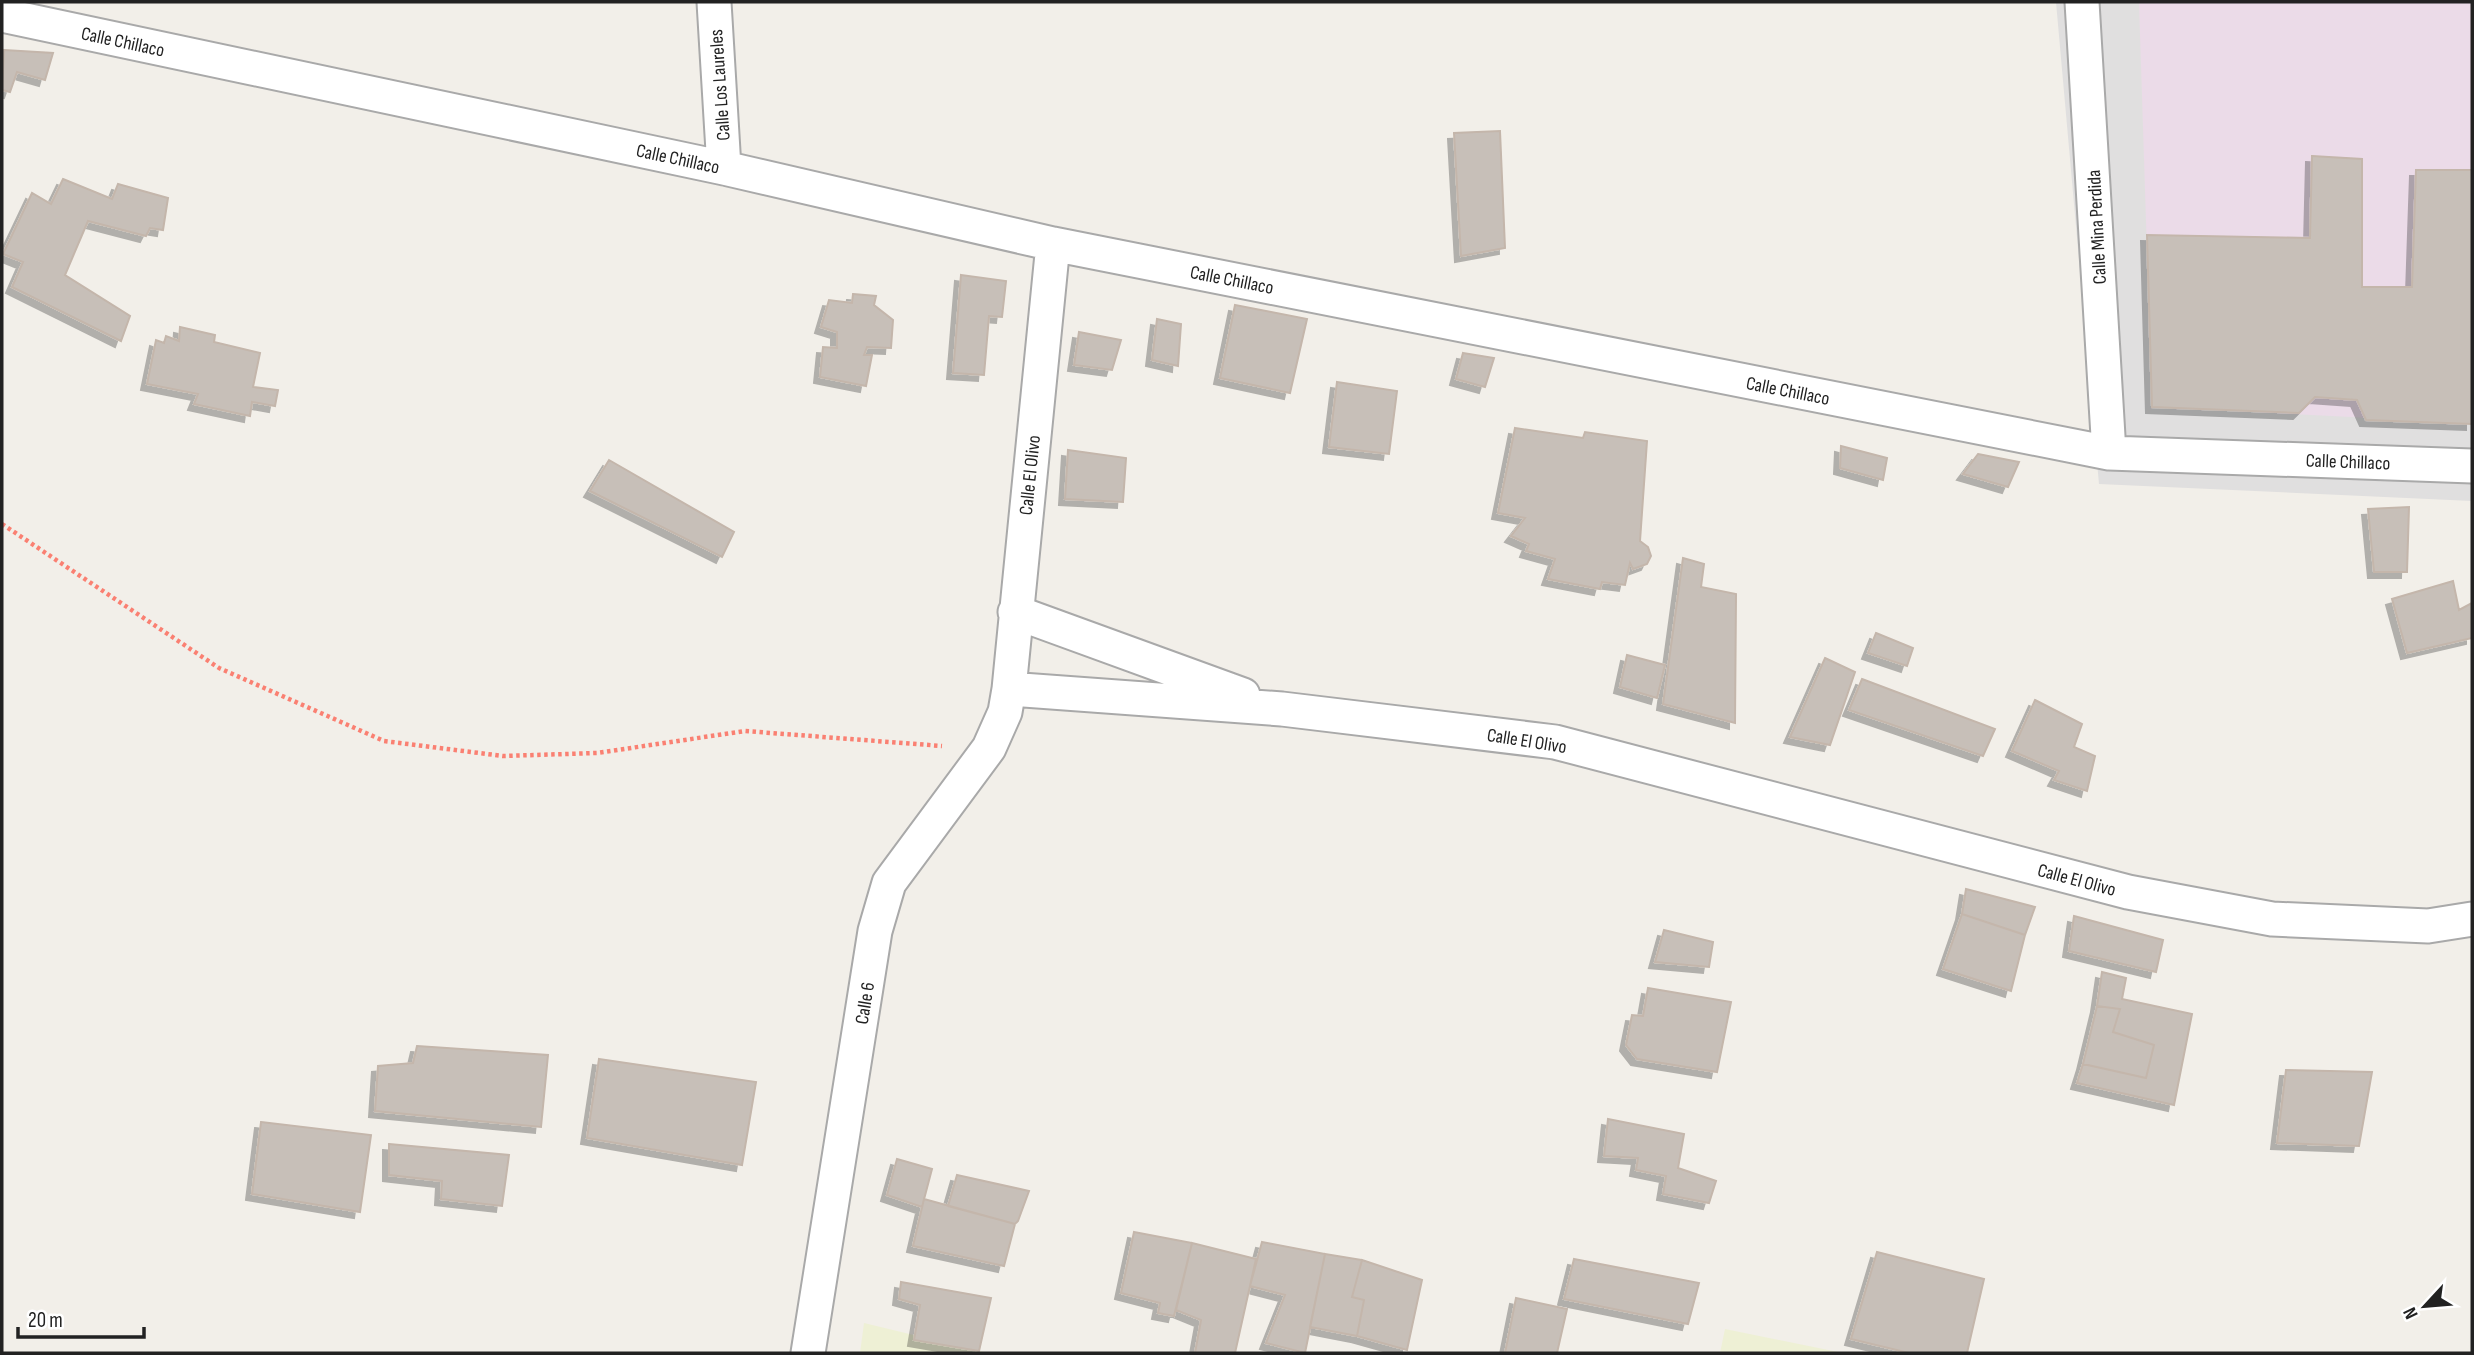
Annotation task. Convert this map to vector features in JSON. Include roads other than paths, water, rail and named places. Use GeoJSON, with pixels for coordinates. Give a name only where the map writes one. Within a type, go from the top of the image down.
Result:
{"type":"FeatureCollection","features":[{"type":"Feature","properties":{"kind":"street","name":"Calle Los Laureles"},"geometry":{"type":"LineString","coordinates":[[714,2],[724,168]]}},
{"type":"Feature","properties":{"kind":"street","name":"Calle Mina Perdida"},"geometry":{"type":"LineString","coordinates":[[2082,2],[2109,453]]}},
{"type":"Feature","properties":{"kind":"street","name":"Calle Chillaco"},"geometry":{"type":"LineString","coordinates":[[2,15],[724,168],[1053,244],[2109,453],[2472,466]]}},
{"type":"Feature","properties":{"kind":"street","name":"Calle El Olivo"},"geometry":{"type":"LineString","coordinates":[[1053,244],[1009,689],[1282,709],[1555,742],[2128,892],[2259,917],[2428,926],[2472,919]]}},
{"type":"Feature","properties":{"kind":"street"},"geometry":{"type":"LineString","coordinates":[[1015,612],[1282,709]]}},
{"type":"Feature","properties":{"kind":"street","name":"Calle 6"},"geometry":{"type":"LineString","coordinates":[[808,1353],[875,931],[889,883],[989,748],[1005,712],[1009,689]]}}]}
